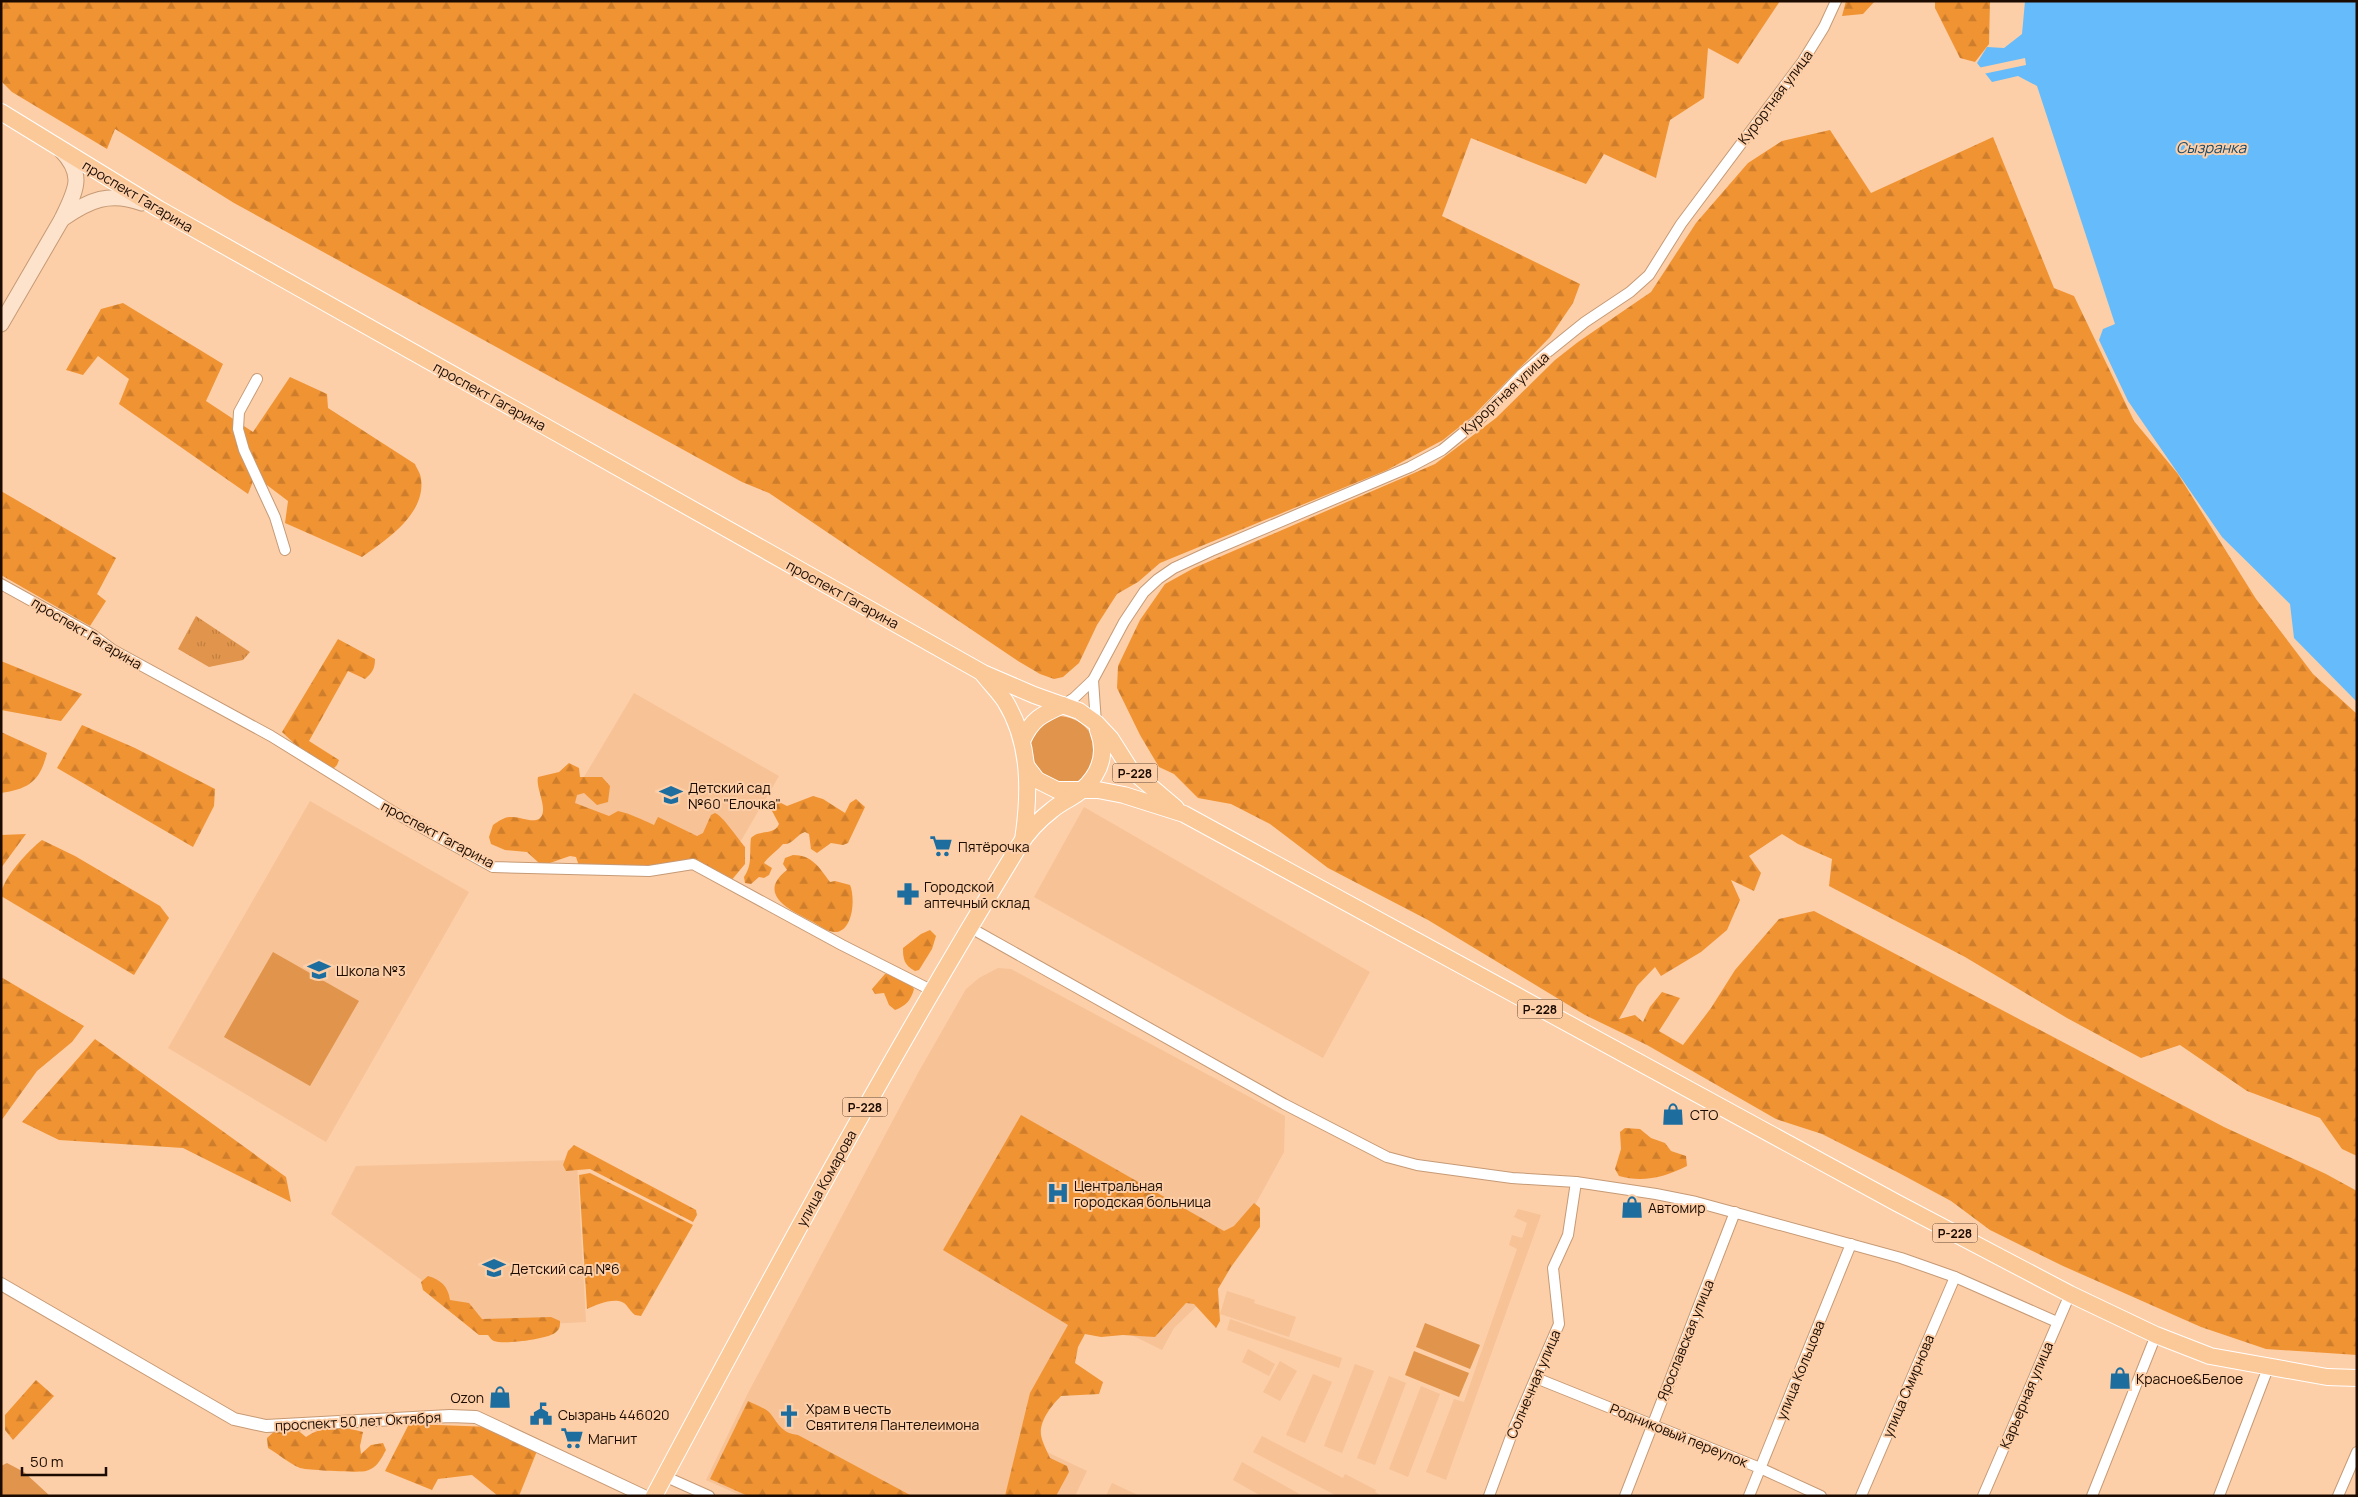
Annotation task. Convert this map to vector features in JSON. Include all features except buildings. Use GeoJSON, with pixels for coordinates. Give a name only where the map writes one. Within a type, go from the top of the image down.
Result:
{"type":"FeatureCollection","features":[{"type":"Feature","properties":{"kind":"main road","name":"проспект Гагарина"},"geometry":{"type":"LineString","coordinates":[[1,112],[159,209],[982,673],[1063,705]]}},
{"type":"Feature","properties":{"kind":"main road"},"geometry":{"type":"LineString","coordinates":[[1,324],[62,219],[76,184],[76,170],[60,149]]}},
{"type":"Feature","properties":{"kind":"main road"},"geometry":{"type":"LineString","coordinates":[[62,219],[76,209],[106,197],[126,197],[159,209]]}},
{"type":"Feature","properties":{"kind":"main road","name":"проспект Гагарина"},"geometry":{"type":"LineString","coordinates":[[982,673],[1005,702],[1022,742]]}},
{"type":"Feature","properties":{"kind":"main road"},"geometry":{"type":"LineString","coordinates":[[1022,742],[1029,726],[1040,715],[1063,705]]}},
{"type":"Feature","properties":{"kind":"main road","name":"Р-228"},"geometry":{"type":"LineString","coordinates":[[1063,705],[1079,711],[1096,723],[1111,739],[1130,769],[1184,814]]}},
{"type":"Feature","properties":{"kind":"main road","name":"Р-228"},"geometry":{"type":"LineString","coordinates":[[1023,840],[1053,809],[1082,790],[1102,760],[1104,749],[1096,723]]}},
{"type":"Feature","properties":{"kind":"main road","name":"Р-228"},"geometry":{"type":"LineString","coordinates":[[1022,742],[1027,767],[1028,793],[1023,840]]}},
{"type":"Feature","properties":{"kind":"main road","name":"Р-228"},"geometry":{"type":"LineString","coordinates":[[1027,767],[1037,780],[1057,790],[1098,790],[1124,795],[1184,814],[1897,1203],[2070,1294],[2156,1335],[2210,1356],[2268,1368],[2327,1377],[2357,1378]]}},
{"type":"Feature","properties":{"kind":"main road","name":"улица Комарова"},"geometry":{"type":"LineString","coordinates":[[654,1496],[745,1324],[931,990],[1023,840]]}},
{"type":"Feature","properties":{"kind":"street","name":"Курортная улица"},"geometry":{"type":"LineString","coordinates":[[1063,705],[1074,698],[1093,680],[1124,622],[1144,592],[1158,579],[1174,568],[1211,551],[1410,467],[1442,450],[1481,418],[1522,374],[1549,351],[1585,322],[1630,292],[1649,275],[1681,224],[1803,61],[1824,27],[1836,1]]}},
{"type":"Feature","properties":{"kind":"street"},"geometry":{"type":"LineString","coordinates":[[257,379],[239,412],[238,429],[244,450],[275,517],[285,550]]}},
{"type":"Feature","properties":{"kind":"street","name":"проспект Гагарина"},"geometry":{"type":"LineString","coordinates":[[1,584],[93,635],[120,654],[271,736],[389,810],[493,867],[649,871],[693,864],[842,945],[931,990]]}},
{"type":"Feature","properties":{"kind":"street"},"geometry":{"type":"LineString","coordinates":[[1093,680],[1096,723]]}},
{"type":"Feature","properties":{"kind":"street"},"geometry":{"type":"LineString","coordinates":[[969,927],[1284,1104],[1387,1158],[1448,1170],[1512,1178],[1576,1182],[1656,1194],[1735,1212],[1851,1244],[1955,1277],[2057,1322]]}},
{"type":"Feature","properties":{"kind":"street","name":"Солнечная улица"},"geometry":{"type":"LineString","coordinates":[[1489,1496],[1559,1324],[1554,1268],[1568,1235],[1576,1182]]}},
{"type":"Feature","properties":{"kind":"street","name":"Ярославская улица"},"geometry":{"type":"LineString","coordinates":[[1625,1496],[1735,1212]]}},
{"type":"Feature","properties":{"kind":"street","name":"улица Кольцова"},"geometry":{"type":"LineString","coordinates":[[1749,1496],[1851,1244]]}},
{"type":"Feature","properties":{"kind":"street","name":"улица Смирнова"},"geometry":{"type":"LineString","coordinates":[[1861,1496],[1955,1277]]}},
{"type":"Feature","properties":{"kind":"street","name":"проспект 50 лет Октября"},"geometry":{"type":"LineString","coordinates":[[1,1284],[234,1419],[266,1426],[450,1416],[476,1417],[644,1496]]}},
{"type":"Feature","properties":{"kind":"street","name":"Карьерная улица"},"geometry":{"type":"LineString","coordinates":[[1983,1496],[2070,1294]]}},
{"type":"Feature","properties":{"kind":"street"},"geometry":{"type":"LineString","coordinates":[[2092,1496],[2156,1335]]}},
{"type":"Feature","properties":{"kind":"street"},"geometry":{"type":"LineString","coordinates":[[2219,1496],[2268,1368]]}},
{"type":"Feature","properties":{"kind":"street","name":"Родниковый переулок"},"geometry":{"type":"LineString","coordinates":[[1536,1378],[1760,1468],[1821,1496]]}},
{"type":"Feature","properties":{"kind":"street"},"geometry":{"type":"LineString","coordinates":[[2338,1496],[2357,1452]]}},
{"type":"Feature","properties":{"kind":"street"},"geometry":{"type":"LineString","coordinates":[[664,1476],[709,1496]]}},
{"type":"Feature","properties":{"kind":"shaded area","name":"Детский сад №60 \"Елочка\""},"geometry":{"type":"Polygon","coordinates":[[[634,693],[779,776],[725,868],[562,814],[634,693]]]}},
{"type":"Feature","properties":{"kind":"shaded area","name":"Школа №3"},"geometry":{"type":"Polygon","coordinates":[[[310,801],[469,892],[326,1142],[168,1048],[310,801]]]}},
{"type":"Feature","properties":{"kind":"shaded area"},"geometry":{"type":"Polygon","coordinates":[[[1084,807],[1370,972],[1323,1058],[1034,897],[1084,807]]]}},
{"type":"Feature","properties":{"kind":"shaded area","name":"Центральная городская больница"},"geometry":{"type":"Polygon","coordinates":[[[998,968],[1011,969],[1285,1116],[1284,1152],[1204,1299],[1174,1328],[1162,1350],[1093,1316],[1028,1443],[1087,1471],[1075,1496],[742,1496],[706,1480],[748,1393],[918,1073],[966,989],[979,978],[998,968]]]}},
{"type":"Feature","properties":{"kind":"shaded area","name":"Детский сад №6"},"geometry":{"type":"Polygon","coordinates":[[[577,1160],[586,1322],[486,1327],[331,1214],[356,1166],[577,1160]]]}},
{"type":"Feature","properties":{"kind":"shaded area"},"geometry":{"type":"Polygon","coordinates":[[[1518,1209],[1541,1215],[1446,1480],[1426,1472],[1454,1399],[1464,1402],[1517,1249],[1509,1245],[1512,1235],[1522,1238],[1527,1223],[1514,1217],[1518,1209]]]}},
{"type":"Feature","properties":{"kind":"shaded area"},"geometry":{"type":"Polygon","coordinates":[[[1227,1291],[1255,1300],[1254,1303],[1296,1317],[1289,1337],[1220,1314],[1227,1291]]]}},
{"type":"Feature","properties":{"kind":"shaded area"},"geometry":{"type":"Polygon","coordinates":[[[1230,1319],[1342,1358],[1339,1368],[1227,1330],[1230,1319]]]}},
{"type":"Feature","properties":{"kind":"shaded area"},"geometry":{"type":"Polygon","coordinates":[[[1248,1349],[1275,1364],[1269,1376],[1242,1362],[1248,1349]]]}},
{"type":"Feature","properties":{"kind":"shaded area"},"geometry":{"type":"Polygon","coordinates":[[[1280,1361],[1297,1371],[1280,1401],[1263,1392],[1280,1361]]]}},
{"type":"Feature","properties":{"kind":"shaded area"},"geometry":{"type":"Polygon","coordinates":[[[1355,1364],[1374,1371],[1342,1453],[1324,1446],[1355,1364]]]}},
{"type":"Feature","properties":{"kind":"shaded area"},"geometry":{"type":"Polygon","coordinates":[[[1313,1374],[1332,1382],[1305,1443],[1286,1435],[1313,1374]]]}},
{"type":"Feature","properties":{"kind":"shaded area"},"geometry":{"type":"Polygon","coordinates":[[[1389,1376],[1406,1383],[1375,1465],[1357,1458],[1389,1376]]]}},
{"type":"Feature","properties":{"kind":"shaded area"},"geometry":{"type":"Polygon","coordinates":[[[1421,1386],[1440,1394],[1408,1477],[1389,1469],[1421,1386]]]}},
{"type":"Feature","properties":{"kind":"shaded area"},"geometry":{"type":"Polygon","coordinates":[[[1262,1436],[1343,1478],[1345,1474],[1376,1490],[1375,1492],[1382,1496],[1337,1496],[1253,1452],[1262,1436]]]}},
{"type":"Feature","properties":{"kind":"shaded area"},"geometry":{"type":"Polygon","coordinates":[[[1242,1462],[1303,1496],[1261,1496],[1233,1480],[1242,1462]]]}},
{"type":"Feature","properties":{"kind":"shaded area"},"geometry":{"type":"Polygon","coordinates":[[[1112,1483],[1140,1496],[1106,1496],[1112,1483]]]}},
{"type":"Feature","properties":{"kind":"green space"},"geometry":{"type":"Polygon","coordinates":[[[1,1],[1780,1],[1738,64],[1708,48],[1704,98],[1670,120],[1656,178],[1604,154],[1586,184],[1471,138],[1442,216],[1580,284],[1573,303],[1550,337],[1473,416],[1443,440],[1387,470],[1160,563],[1138,582],[1117,594],[1097,625],[1079,663],[1063,677],[1054,679],[1040,674],[1018,661],[769,493],[742,482],[234,203],[115,129],[107,149],[12,92],[1,81],[1,1]]]}},
{"type":"Feature","properties":{"kind":"green space"},"geometry":{"type":"Polygon","coordinates":[[[1846,1],[1875,1],[1863,14],[1842,16],[1846,1]]]}},
{"type":"Feature","properties":{"kind":"green space"},"geometry":{"type":"Polygon","coordinates":[[[1935,1],[1990,1],[1989,44],[1975,62],[1960,58],[1935,8],[1935,1]]]}},
{"type":"Feature","properties":{"kind":"green space"},"geometry":{"type":"Polygon","coordinates":[[[1830,130],[1871,193],[1993,137],[2054,288],[2074,296],[2134,421],[2178,474],[2256,599],[2313,674],[2357,714],[2357,1156],[2342,1149],[2320,1118],[2247,1091],[2180,1045],[2141,1058],[2067,1018],[1965,957],[1829,886],[1832,859],[1798,844],[1782,834],[1749,856],[1761,873],[1754,891],[1731,880],[1740,900],[1727,930],[1701,952],[1661,976],[1655,967],[1637,986],[1619,1019],[1635,1015],[1643,1022],[1650,1007],[1662,992],[1680,998],[1659,1031],[1683,1045],[1711,1008],[1735,970],[1779,919],[1814,911],[2224,1127],[2326,1174],[2357,1191],[2357,1355],[2266,1349],[2201,1327],[2063,1266],[1990,1230],[1951,1201],[1822,1134],[1776,1119],[1647,1045],[1585,1015],[1428,920],[1328,868],[1270,824],[1231,804],[1198,798],[1174,774],[1159,767],[1140,735],[1117,688],[1118,666],[1140,620],[1165,584],[1194,568],[1435,464],[1496,418],[1555,360],[1651,292],[1696,223],[1748,163],[1782,141],[1830,130]]]}},
{"type":"Feature","properties":{"kind":"green space"},"geometry":{"type":"Polygon","coordinates":[[[123,303],[223,364],[206,401],[253,432],[290,377],[327,394],[328,408],[415,464],[421,477],[421,492],[411,515],[393,534],[362,557],[285,523],[288,501],[255,476],[248,494],[119,404],[129,379],[98,356],[83,375],[66,370],[101,309],[123,303]]]}},
{"type":"Feature","properties":{"kind":"green space"},"geometry":{"type":"Polygon","coordinates":[[[1,491],[116,558],[97,594],[106,601],[90,626],[1,575],[1,491]]]}},
{"type":"Feature","properties":{"kind":"green space"},"geometry":{"type":"Polygon","coordinates":[[[196,616],[250,652],[243,660],[209,667],[178,649],[196,616]]]}},
{"type":"Feature","properties":{"kind":"green space"},"geometry":{"type":"Polygon","coordinates":[[[338,639],[375,659],[375,662],[373,670],[365,679],[348,671],[309,741],[339,760],[332,770],[299,748],[282,732],[338,639]]]}},
{"type":"Feature","properties":{"kind":"green space"},"geometry":{"type":"Polygon","coordinates":[[[1,661],[82,694],[61,721],[1,710],[1,661]]]}},
{"type":"Feature","properties":{"kind":"green space"},"geometry":{"type":"Polygon","coordinates":[[[1057,716],[1072,719],[1084,725],[1091,735],[1095,746],[1095,758],[1091,768],[1084,777],[1073,783],[1049,783],[1028,758],[1030,741],[1034,731],[1057,716]]]}},
{"type":"Feature","properties":{"kind":"green space"},"geometry":{"type":"Polygon","coordinates":[[[82,725],[135,748],[215,789],[214,806],[193,847],[57,768],[82,725]]]}},
{"type":"Feature","properties":{"kind":"green space"},"geometry":{"type":"Polygon","coordinates":[[[1,732],[47,753],[41,770],[32,782],[19,789],[1,793],[1,732]]]}},
{"type":"Feature","properties":{"kind":"green space"},"geometry":{"type":"Polygon","coordinates":[[[569,763],[579,768],[580,777],[602,777],[610,786],[608,802],[597,805],[584,793],[577,795],[575,803],[609,816],[618,811],[623,812],[654,825],[658,817],[697,836],[703,833],[711,815],[715,813],[726,823],[745,847],[745,864],[730,882],[692,862],[650,869],[579,866],[576,857],[570,856],[547,864],[539,863],[527,852],[505,850],[491,844],[489,837],[493,825],[502,820],[511,817],[539,819],[542,815],[543,805],[538,787],[538,777],[559,772],[569,763]]]}},
{"type":"Feature","properties":{"kind":"green space"},"geometry":{"type":"Polygon","coordinates":[[[813,796],[823,799],[845,813],[850,803],[856,799],[865,807],[848,843],[843,845],[831,843],[817,853],[811,849],[809,834],[805,832],[789,843],[783,844],[766,860],[764,863],[772,868],[769,875],[764,878],[759,877],[751,884],[745,883],[744,877],[750,863],[751,838],[754,835],[774,830],[779,824],[771,809],[771,803],[779,802],[787,806],[813,796]]]}},
{"type":"Feature","properties":{"kind":"green space"},"geometry":{"type":"Polygon","coordinates":[[[26,834],[1,868],[1,835],[26,834]]]}},
{"type":"Feature","properties":{"kind":"green space"},"geometry":{"type":"Polygon","coordinates":[[[42,840],[75,856],[160,906],[169,918],[134,975],[1,896],[2,889],[11,873],[23,858],[42,840]]]}},
{"type":"Feature","properties":{"kind":"green space"},"geometry":{"type":"Polygon","coordinates":[[[793,855],[810,860],[830,882],[835,881],[850,885],[852,890],[852,912],[843,930],[834,932],[825,929],[787,907],[776,895],[775,887],[778,879],[787,870],[783,864],[785,858],[793,855]]]}},
{"type":"Feature","properties":{"kind":"green space"},"geometry":{"type":"Polygon","coordinates":[[[930,930],[936,936],[932,949],[919,970],[915,971],[905,961],[903,948],[921,934],[930,930]]]}},
{"type":"Feature","properties":{"kind":"green space"},"geometry":{"type":"Polygon","coordinates":[[[273,952],[359,1001],[310,1086],[224,1037],[273,952]]]}},
{"type":"Feature","properties":{"kind":"green space"},"geometry":{"type":"Polygon","coordinates":[[[885,974],[901,978],[914,989],[907,1002],[895,1010],[889,1005],[884,993],[875,994],[872,989],[885,974]]]}},
{"type":"Feature","properties":{"kind":"green space"},"geometry":{"type":"Polygon","coordinates":[[[1,977],[84,1026],[72,1042],[37,1071],[1,1121],[1,977]]]}},
{"type":"Feature","properties":{"kind":"green space"},"geometry":{"type":"Polygon","coordinates":[[[95,1039],[286,1177],[291,1202],[183,1148],[59,1140],[22,1122],[95,1039]]]}},
{"type":"Feature","properties":{"kind":"green space"},"geometry":{"type":"Polygon","coordinates":[[[1021,1115],[1224,1231],[1234,1226],[1254,1203],[1260,1208],[1260,1227],[1231,1267],[1218,1289],[1220,1321],[1216,1328],[1194,1304],[1186,1303],[1155,1337],[1123,1335],[1101,1337],[1085,1334],[1078,1347],[1075,1363],[1103,1382],[1099,1394],[1061,1396],[1042,1424],[1042,1441],[1050,1458],[1067,1466],[1069,1472],[1056,1496],[1005,1496],[1030,1393],[1068,1325],[943,1250],[1021,1115]]]}},
{"type":"Feature","properties":{"kind":"green space"},"geometry":{"type":"Polygon","coordinates":[[[1625,1128],[1640,1129],[1651,1138],[1665,1143],[1671,1151],[1686,1156],[1687,1166],[1654,1178],[1637,1179],[1619,1176],[1615,1169],[1621,1149],[1620,1132],[1625,1128]]]}},
{"type":"Feature","properties":{"kind":"green space"},"geometry":{"type":"Polygon","coordinates":[[[574,1145],[696,1210],[697,1215],[693,1222],[590,1169],[566,1171],[563,1165],[568,1151],[574,1145]]]}},
{"type":"Feature","properties":{"kind":"green space"},"geometry":{"type":"Polygon","coordinates":[[[590,1173],[693,1225],[641,1316],[635,1315],[620,1301],[605,1302],[587,1309],[579,1175],[590,1173]]]}},
{"type":"Feature","properties":{"kind":"green space"},"geometry":{"type":"Polygon","coordinates":[[[428,1276],[437,1279],[443,1284],[448,1291],[450,1300],[469,1303],[482,1319],[551,1317],[560,1321],[559,1329],[552,1335],[536,1339],[516,1342],[493,1341],[488,1335],[479,1335],[423,1290],[421,1282],[428,1276]]]}},
{"type":"Feature","properties":{"kind":"green space"},"geometry":{"type":"Polygon","coordinates":[[[1425,1323],[1480,1345],[1470,1369],[1416,1347],[1425,1323]]]}},
{"type":"Feature","properties":{"kind":"green space"},"geometry":{"type":"Polygon","coordinates":[[[1414,1351],[1469,1373],[1459,1397],[1405,1375],[1414,1351]]]}},
{"type":"Feature","properties":{"kind":"green space"},"geometry":{"type":"Polygon","coordinates":[[[36,1380],[54,1396],[13,1440],[5,1430],[5,1415],[36,1380]]]}},
{"type":"Feature","properties":{"kind":"green space"},"geometry":{"type":"Polygon","coordinates":[[[748,1401],[768,1411],[784,1430],[798,1435],[912,1496],[748,1496],[710,1479],[748,1401]]]}},
{"type":"Feature","properties":{"kind":"green space"},"geometry":{"type":"Polygon","coordinates":[[[409,1424],[493,1427],[537,1451],[519,1496],[498,1496],[472,1475],[438,1479],[432,1490],[385,1471],[409,1424]]]}},
{"type":"Feature","properties":{"kind":"green space"},"geometry":{"type":"Polygon","coordinates":[[[295,1428],[306,1437],[319,1430],[333,1428],[363,1432],[360,1446],[361,1454],[371,1445],[383,1443],[386,1450],[376,1465],[366,1471],[354,1472],[300,1468],[268,1448],[267,1438],[277,1429],[295,1428]]]}},
{"type":"Feature","properties":{"kind":"green space"},"geometry":{"type":"Polygon","coordinates":[[[7,1463],[24,1472],[50,1496],[1,1496],[1,1466],[7,1463]]]}},
{"type":"Feature","properties":{"kind":"water","name":"Сызранка"},"geometry":{"type":"Polygon","coordinates":[[[2025,1],[2357,1],[2357,702],[2294,638],[2290,604],[2222,537],[2128,401],[2099,340],[2103,329],[2115,324],[2037,86],[2018,76],[1992,82],[1977,63],[1987,47],[2004,48],[2022,34],[2025,1]]]}},
{"type":"Feature","properties":{"kind":"pier"},"geometry":{"type":"Polygon","coordinates":[[[2025,58],[2026,65],[1983,74],[1978,68],[2025,58]]]}},
{"type":"Feature","properties":{"kind":"place","name":"Детский сад №60 \"Елочка\""},"geometry":{"type":"Point","coordinates":[671,795]}},
{"type":"Feature","properties":{"kind":"place","name":"Пятёрочка"},"geometry":{"type":"Point","coordinates":[941,846]}},
{"type":"Feature","properties":{"kind":"place","name":"Городской аптечный склад"},"geometry":{"type":"Point","coordinates":[908,894]}},
{"type":"Feature","properties":{"kind":"place","name":"Школа №3"},"geometry":{"type":"Point","coordinates":[319,970]}},
{"type":"Feature","properties":{"kind":"place","name":"СТО"},"geometry":{"type":"Point","coordinates":[1673,1114]}},
{"type":"Feature","properties":{"kind":"place","name":"Центральная городская больница"},"geometry":{"type":"Point","coordinates":[1058,1193]}},
{"type":"Feature","properties":{"kind":"place","name":"Автомир"},"geometry":{"type":"Point","coordinates":[1632,1207]}},
{"type":"Feature","properties":{"kind":"place","name":"Детский сад №6"},"geometry":{"type":"Point","coordinates":[494,1268]}},
{"type":"Feature","properties":{"kind":"place","name":"Красное&Белое"},"geometry":{"type":"Point","coordinates":[2120,1378]}},
{"type":"Feature","properties":{"kind":"place","name":"Ozon"},"geometry":{"type":"Point","coordinates":[500,1397]}},
{"type":"Feature","properties":{"kind":"place","name":"Сызрань 446020"},"geometry":{"type":"Point","coordinates":[541,1414]}},
{"type":"Feature","properties":{"kind":"place","name":"Храм в честь Святителя Пантелеимона"},"geometry":{"type":"Point","coordinates":[789,1416]}},
{"type":"Feature","properties":{"kind":"place","name":"Магнит"},"geometry":{"type":"Point","coordinates":[572,1438]}}]}
